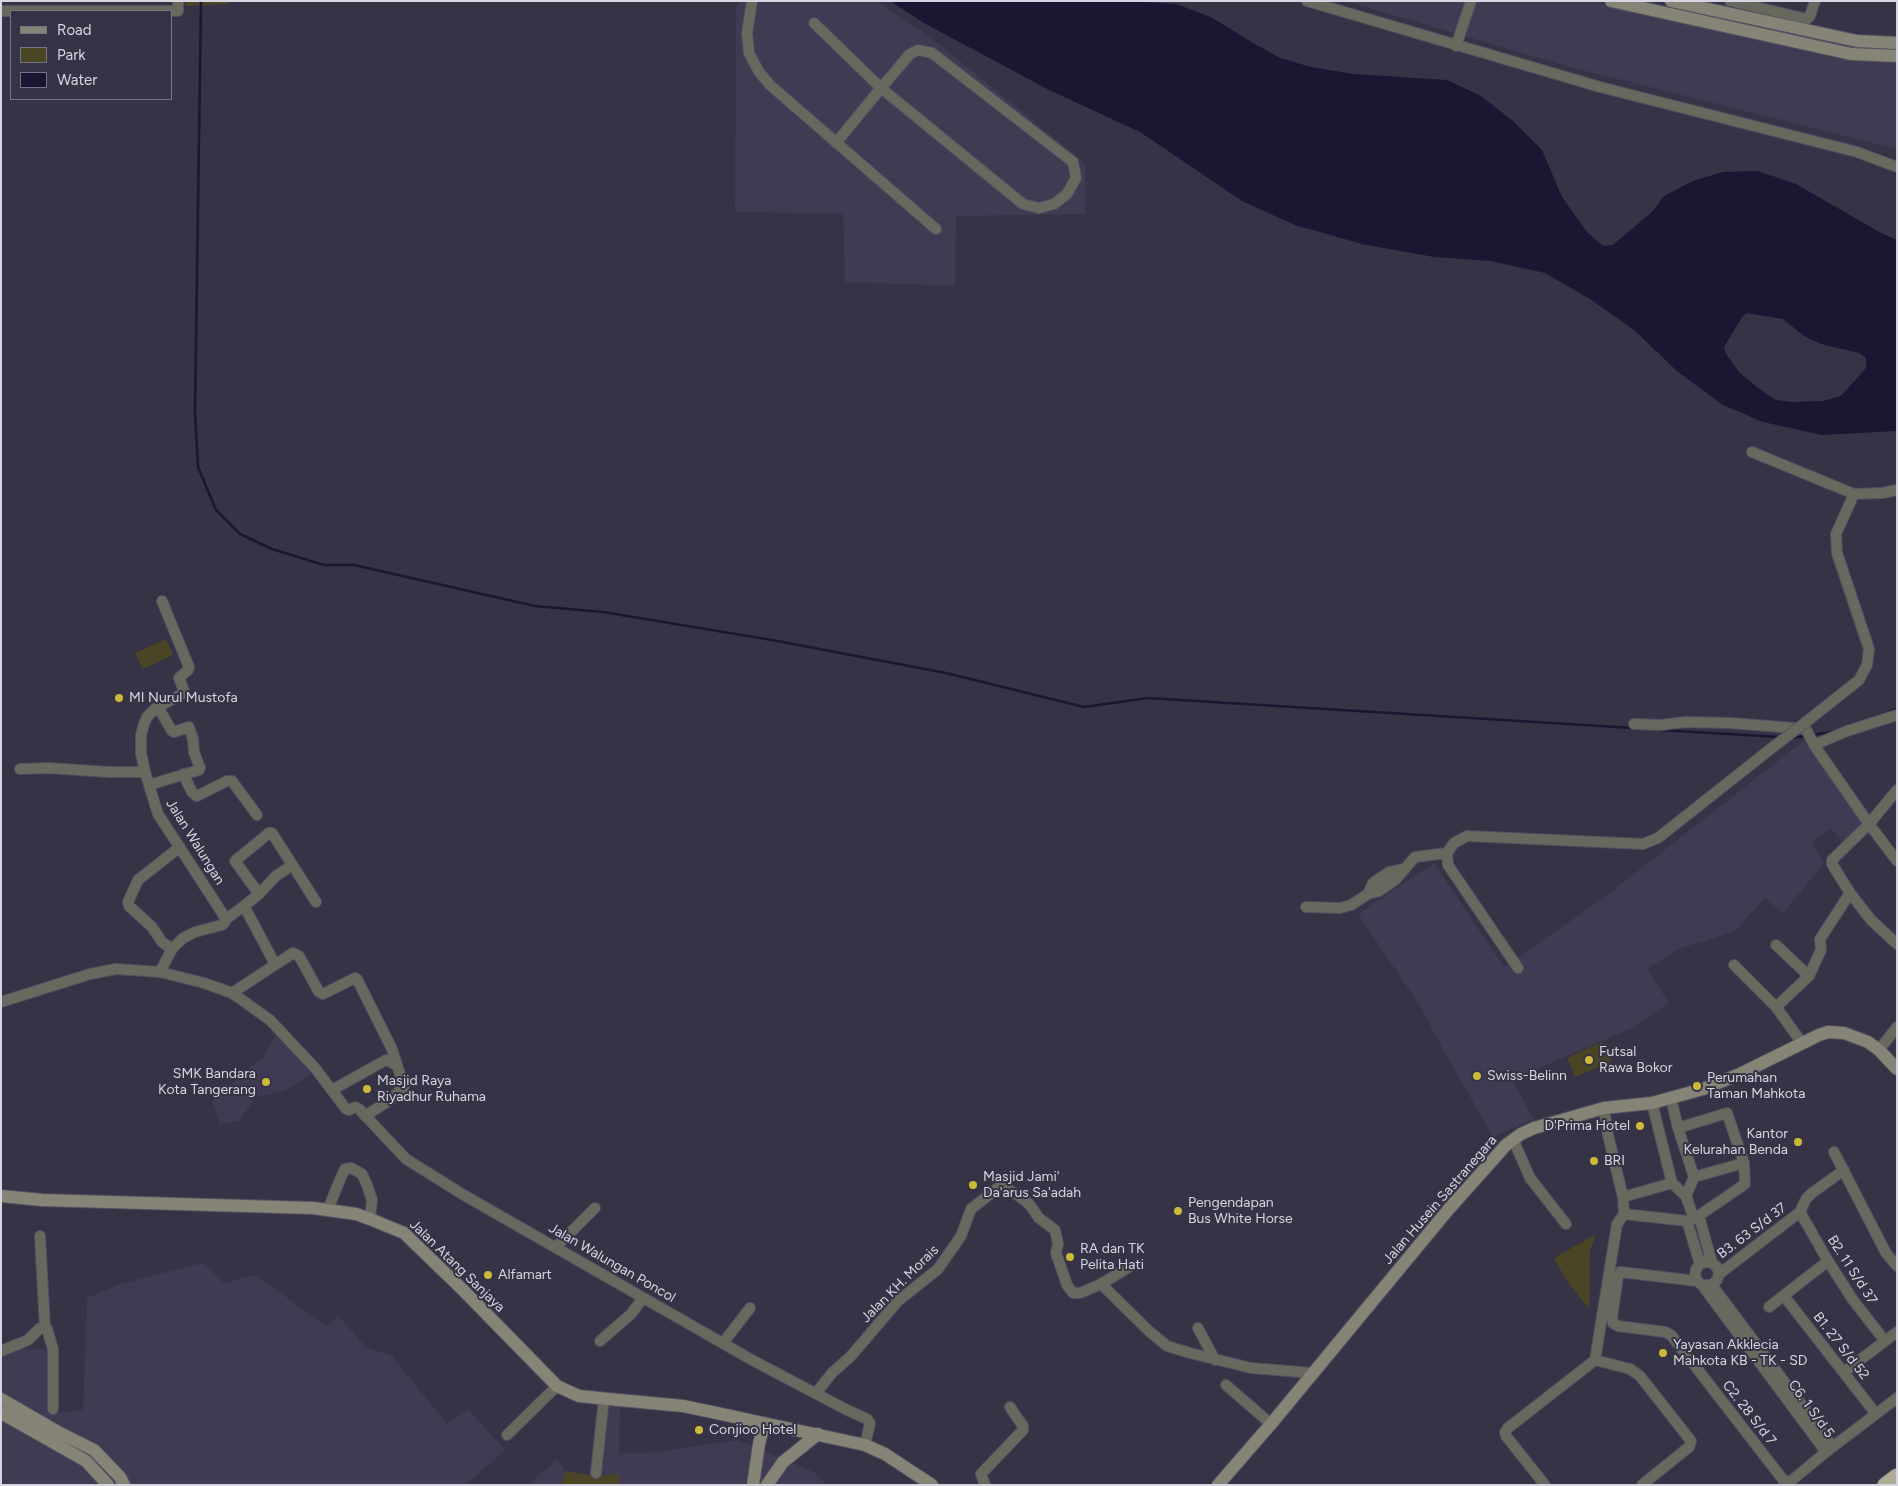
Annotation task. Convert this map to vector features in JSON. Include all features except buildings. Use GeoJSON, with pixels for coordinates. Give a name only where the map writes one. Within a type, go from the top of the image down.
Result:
{"type":"FeatureCollection","features":[{"type":"Feature","properties":{"kind":"highway"},"geometry":{"type":"LineString","coordinates":[[1885,1485],[1897,1476]]}},
{"type":"Feature","properties":{"kind":"main road"},"geometry":{"type":"LineString","coordinates":[[1612,1],[1857,41],[1897,43]]}},
{"type":"Feature","properties":{"kind":"main road"},"geometry":{"type":"LineString","coordinates":[[1671,1],[1708,16],[1851,54],[1897,56]]}},
{"type":"Feature","properties":{"kind":"main road","name":"Jalan Husein Sastranegara"},"geometry":{"type":"LineString","coordinates":[[1218,1485],[1272,1424],[1448,1210],[1512,1139],[1529,1130],[1604,1108],[1652,1103],[1727,1080],[1828,1032],[1844,1033],[1868,1042],[1879,1050],[1897,1069]]}},
{"type":"Feature","properties":{"kind":"main road","name":"Jalan Atang Sanjaya"},"geometry":{"type":"LineString","coordinates":[[1,1196],[42,1200],[328,1209],[370,1218],[404,1233],[557,1386],[579,1396],[683,1406],[865,1445],[885,1454],[932,1485]]}},
{"type":"Feature","properties":{"kind":"main road"},"geometry":{"type":"LineString","coordinates":[[1,1399],[58,1432],[94,1450],[120,1477],[124,1485]]}},
{"type":"Feature","properties":{"kind":"main road"},"geometry":{"type":"LineString","coordinates":[[1,1413],[86,1461],[108,1485]]}},
{"type":"Feature","properties":{"kind":"main road"},"geometry":{"type":"LineString","coordinates":[[753,1485],[764,1424]]}},
{"type":"Feature","properties":{"kind":"main road"},"geometry":{"type":"LineString","coordinates":[[767,1485],[783,1462],[818,1434]]}},
{"type":"Feature","properties":{"kind":"street"},"geometry":{"type":"LineString","coordinates":[[172,11],[178,11],[178,1]]}},
{"type":"Feature","properties":{"kind":"street"},"geometry":{"type":"LineString","coordinates":[[752,1],[747,34],[749,53],[759,72],[770,85],[936,229]]}},
{"type":"Feature","properties":{"kind":"street"},"geometry":{"type":"LineString","coordinates":[[1307,1],[1600,87],[1858,152],[1897,167]]}},
{"type":"Feature","properties":{"kind":"street"},"geometry":{"type":"LineString","coordinates":[[1460,33],[1460,24],[1466,1]]}},
{"type":"Feature","properties":{"kind":"street"},"geometry":{"type":"LineString","coordinates":[[1456,46],[1471,1]]}},
{"type":"Feature","properties":{"kind":"street"},"geometry":{"type":"LineString","coordinates":[[1730,1],[1807,19],[1810,16],[1815,1]]}},
{"type":"Feature","properties":{"kind":"street"},"geometry":{"type":"LineString","coordinates":[[814,23],[881,88],[1023,204],[1039,208],[1054,204],[1067,194],[1076,178],[1073,162],[932,53],[918,50],[910,54],[881,88],[836,143]]}},
{"type":"Feature","properties":{"kind":"street"},"geometry":{"type":"LineString","coordinates":[[1752,452],[1854,494],[1882,493],[1897,490]]}},
{"type":"Feature","properties":{"kind":"street"},"geometry":{"type":"LineString","coordinates":[[1518,968],[1448,865],[1447,853],[1454,843],[1467,836],[1643,844],[1658,838],[1773,747],[1806,726],[1859,680],[1867,665],[1869,649],[1837,553],[1836,534],[1854,494]]}},
{"type":"Feature","properties":{"kind":"street","name":"Jalan Walungan"},"geometry":{"type":"LineString","coordinates":[[162,601],[189,667],[178,678],[184,691],[182,694],[158,707],[147,717],[142,731],[141,753],[158,814],[226,919]]}},
{"type":"Feature","properties":{"kind":"street"},"geometry":{"type":"LineString","coordinates":[[149,785],[199,770],[200,768],[194,752],[193,739],[189,728],[186,727],[174,732],[172,731],[158,707]]}},
{"type":"Feature","properties":{"kind":"street"},"geometry":{"type":"LineString","coordinates":[[1813,743],[1897,715]]}},
{"type":"Feature","properties":{"kind":"street"},"geometry":{"type":"LineString","coordinates":[[1634,724],[1661,726],[1685,722],[1804,728],[1806,726]]}},
{"type":"Feature","properties":{"kind":"street"},"geometry":{"type":"LineString","coordinates":[[1806,726],[1813,743],[1869,824],[1896,857]]}},
{"type":"Feature","properties":{"kind":"street"},"geometry":{"type":"LineString","coordinates":[[20,769],[48,768],[108,772],[145,772]]}},
{"type":"Feature","properties":{"kind":"street"},"geometry":{"type":"LineString","coordinates":[[183,774],[192,792],[197,796],[227,781],[232,781],[258,816]]}},
{"type":"Feature","properties":{"kind":"street"},"geometry":{"type":"LineString","coordinates":[[1897,790],[1869,824],[1831,862],[1850,893],[1871,920],[1897,944]]}},
{"type":"Feature","properties":{"kind":"street"},"geometry":{"type":"LineString","coordinates":[[259,894],[236,863],[236,859],[272,832],[316,902]]}},
{"type":"Feature","properties":{"kind":"street"},"geometry":{"type":"LineString","coordinates":[[172,949],[162,942],[152,927],[129,906],[128,902],[138,880],[180,847]]}},
{"type":"Feature","properties":{"kind":"street"},"geometry":{"type":"LineString","coordinates":[[1306,907],[1340,908],[1351,905],[1368,894],[1373,882],[1389,872],[1405,869],[1416,857],[1447,853]]}},
{"type":"Feature","properties":{"kind":"street"},"geometry":{"type":"LineString","coordinates":[[162,968],[172,949],[183,938],[222,925],[226,922],[226,919],[259,894],[276,876],[292,865]]}},
{"type":"Feature","properties":{"kind":"street"},"geometry":{"type":"LineString","coordinates":[[1776,1007],[1809,976],[1821,950],[1820,939],[1850,893]]}},
{"type":"Feature","properties":{"kind":"street"},"geometry":{"type":"LineString","coordinates":[[244,906],[275,964]]}},
{"type":"Feature","properties":{"kind":"street"},"geometry":{"type":"LineString","coordinates":[[1776,945],[1809,976]]}},
{"type":"Feature","properties":{"kind":"street"},"geometry":{"type":"LineString","coordinates":[[235,991],[290,954],[297,954],[322,994],[355,978],[358,979],[392,1049],[396,1065],[401,1073],[403,1090],[368,1115]]}},
{"type":"Feature","properties":{"kind":"street"},"geometry":{"type":"LineString","coordinates":[[1734,965],[1776,1007],[1802,1043]]}},
{"type":"Feature","properties":{"kind":"street","name":"Jalan Walungan Poncol"},"geometry":{"type":"LineString","coordinates":[[1,1002],[103,970],[162,968],[204,983],[235,991],[278,1028],[309,1061],[346,1109],[352,1109],[368,1115],[406,1159],[462,1194],[723,1343],[867,1419],[869,1427],[865,1445]]}},
{"type":"Feature","properties":{"kind":"street"},"geometry":{"type":"LineString","coordinates":[[1879,1050],[1897,1027]]}},
{"type":"Feature","properties":{"kind":"street"},"geometry":{"type":"LineString","coordinates":[[332,1090],[386,1060],[396,1065]]}},
{"type":"Feature","properties":{"kind":"street"},"geometry":{"type":"LineString","coordinates":[[1671,1098],[1678,1128],[1694,1177],[1686,1196]]}},
{"type":"Feature","properties":{"kind":"street"},"geometry":{"type":"LineString","coordinates":[[1652,1103],[1672,1183],[1686,1196],[1712,1263],[1717,1268],[1719,1274],[1717,1280],[1704,1284],[1695,1275],[1696,1269],[1700,1264],[1712,1263]]}},
{"type":"Feature","properties":{"kind":"street"},"geometry":{"type":"LineString","coordinates":[[1545,1485],[1506,1436],[1505,1432],[1595,1360],[1617,1224],[1624,1214],[1623,1197],[1608,1135],[1604,1108]]}},
{"type":"Feature","properties":{"kind":"street"},"geometry":{"type":"LineString","coordinates":[[1624,1214],[1694,1219],[1745,1184],[1744,1163],[1727,1113],[1678,1128]]}},
{"type":"Feature","properties":{"kind":"street"},"geometry":{"type":"LineString","coordinates":[[1512,1139],[1530,1178],[1566,1224]]}},
{"type":"Feature","properties":{"kind":"street"},"geometry":{"type":"LineString","coordinates":[[1834,1152],[1886,1253],[1897,1266]]}},
{"type":"Feature","properties":{"kind":"street"},"geometry":{"type":"LineString","coordinates":[[1694,1177],[1744,1163]]}},
{"type":"Feature","properties":{"kind":"street"},"geometry":{"type":"LineString","coordinates":[[328,1209],[342,1174],[345,1169],[351,1168],[362,1174],[367,1185],[372,1200],[370,1218]]}},
{"type":"Feature","properties":{"kind":"street","name":"B3. 63 S/d 37"},"geometry":{"type":"LineString","coordinates":[[1719,1274],[1800,1212],[1806,1199],[1812,1193],[1844,1170]]}},
{"type":"Feature","properties":{"kind":"street"},"geometry":{"type":"LineString","coordinates":[[1623,1197],[1672,1183]]}},
{"type":"Feature","properties":{"kind":"street","name":"Jalan KH. Morais"},"geometry":{"type":"LineString","coordinates":[[816,1393],[832,1373],[851,1356],[898,1302],[938,1269],[961,1236],[971,1209],[999,1187],[1008,1189],[1029,1204],[1039,1218],[1055,1230],[1058,1244],[1056,1253],[1071,1291],[1080,1293],[1102,1284]]}},
{"type":"Feature","properties":{"kind":"street"},"geometry":{"type":"LineString","coordinates":[[556,1247],[594,1208]]}},
{"type":"Feature","properties":{"kind":"street","name":"B2. 11 S/d 37"},"geometry":{"type":"LineString","coordinates":[[1800,1212],[1853,1300],[1885,1341]]}},
{"type":"Feature","properties":{"kind":"street"},"geometry":{"type":"LineString","coordinates":[[1694,1219],[1700,1264]]}},
{"type":"Feature","properties":{"kind":"street"},"geometry":{"type":"LineString","coordinates":[[40,1236],[45,1328],[53,1349],[53,1408]]}},
{"type":"Feature","properties":{"kind":"street"},"geometry":{"type":"LineString","coordinates":[[1769,1307],[1828,1261]]}},
{"type":"Feature","properties":{"kind":"street"},"geometry":{"type":"LineString","coordinates":[[1129,1267],[1102,1284],[1164,1344],[1216,1360],[1251,1368],[1313,1373]]}},
{"type":"Feature","properties":{"kind":"street","name":"C2. 28 S/d 7"},"geometry":{"type":"LineString","coordinates":[[1704,1284],[1620,1272],[1612,1318],[1614,1323],[1618,1326],[1664,1332],[1671,1335],[1784,1481],[1791,1481],[1829,1450]]}},
{"type":"Feature","properties":{"kind":"street","name":"C6. 1 S/d 5"},"geometry":{"type":"LineString","coordinates":[[1704,1284],[1829,1450]]}},
{"type":"Feature","properties":{"kind":"street","name":"B1. 27 S/d 52"},"geometry":{"type":"LineString","coordinates":[[1784,1296],[1876,1414]]}},
{"type":"Feature","properties":{"kind":"street"},"geometry":{"type":"LineString","coordinates":[[600,1341],[631,1314],[641,1301]]}},
{"type":"Feature","properties":{"kind":"street"},"geometry":{"type":"LineString","coordinates":[[723,1343],[750,1308]]}},
{"type":"Feature","properties":{"kind":"street"},"geometry":{"type":"LineString","coordinates":[[1,1352],[23,1343],[38,1330],[45,1328]]}},
{"type":"Feature","properties":{"kind":"street"},"geometry":{"type":"LineString","coordinates":[[1198,1328],[1216,1360]]}},
{"type":"Feature","properties":{"kind":"street"},"geometry":{"type":"LineString","coordinates":[[1844,1372],[1897,1332]]}},
{"type":"Feature","properties":{"kind":"street"},"geometry":{"type":"LineString","coordinates":[[1595,1360],[1630,1369],[1640,1376],[1690,1441],[1689,1447],[1642,1485]]}},
{"type":"Feature","properties":{"kind":"street"},"geometry":{"type":"LineString","coordinates":[[507,1435],[557,1386]]}},
{"type":"Feature","properties":{"kind":"street"},"geometry":{"type":"LineString","coordinates":[[1226,1386],[1272,1424]]}},
{"type":"Feature","properties":{"kind":"street"},"geometry":{"type":"LineString","coordinates":[[596,1473],[604,1398]]}},
{"type":"Feature","properties":{"kind":"street"},"geometry":{"type":"LineString","coordinates":[[1829,1450],[1897,1398]]}},
{"type":"Feature","properties":{"kind":"street"},"geometry":{"type":"LineString","coordinates":[[985,1485],[981,1474],[1023,1430],[1023,1426],[1010,1407]]}},
{"type":"Feature","properties":{"kind":"shaded area"},"geometry":{"type":"Polygon","coordinates":[[[739,1],[876,1],[929,36],[1085,163],[1086,214],[956,216],[955,286],[845,282],[843,214],[735,212],[736,11],[739,1]]]}},
{"type":"Feature","properties":{"kind":"shaded area"},"geometry":{"type":"Polygon","coordinates":[[[1345,1],[1591,1],[1851,59],[1897,59],[1897,149],[1566,66],[1345,1]]]}},
{"type":"Feature","properties":{"kind":"shaded area"},"geometry":{"type":"Polygon","coordinates":[[[1806,739],[1871,823],[1844,844],[1830,828],[1812,843],[1824,864],[1783,913],[1765,898],[1734,932],[1681,948],[1647,969],[1669,1003],[1634,1027],[1512,1080],[1534,1119],[1493,1137],[1422,1009],[1358,914],[1434,863],[1504,967],[1602,899],[1806,739]]]}},
{"type":"Feature","properties":{"kind":"shaded area","name":"SMK Bandara Kota Tangerang"},"geometry":{"type":"Polygon","coordinates":[[[277,1033],[312,1074],[285,1091],[256,1097],[239,1121],[220,1125],[212,1101],[265,1055],[277,1033]]]}},
{"type":"Feature","properties":{"kind":"shaded area"},"geometry":{"type":"Polygon","coordinates":[[[203,1263],[223,1283],[256,1275],[326,1326],[338,1316],[367,1348],[392,1356],[447,1424],[468,1409],[505,1450],[466,1485],[1,1485],[1,1346],[48,1350],[54,1413],[83,1410],[87,1298],[120,1284],[203,1263]]]}},
{"type":"Feature","properties":{"kind":"shaded area"},"geometry":{"type":"Polygon","coordinates":[[[610,1405],[620,1405],[619,1453],[648,1453],[737,1440],[814,1472],[828,1485],[619,1485],[619,1474],[597,1476],[610,1405]]]}},
{"type":"Feature","properties":{"kind":"shaded area"},"geometry":{"type":"Polygon","coordinates":[[[557,1459],[565,1471],[561,1485],[528,1485],[557,1459]]]}},
{"type":"Feature","properties":{"kind":"green space"},"geometry":{"type":"Polygon","coordinates":[[[185,1],[228,1],[228,4],[185,6],[185,1]]]}},
{"type":"Feature","properties":{"kind":"green space"},"geometry":{"type":"Polygon","coordinates":[[[166,639],[173,655],[143,669],[135,653],[166,639]]]}},
{"type":"Feature","properties":{"kind":"green space","name":"Futsal Rawa Bokor"},"geometry":{"type":"Polygon","coordinates":[[[1602,1042],[1611,1062],[1575,1077],[1567,1058],[1602,1042]]]}},
{"type":"Feature","properties":{"kind":"green space"},"geometry":{"type":"Polygon","coordinates":[[[1596,1234],[1590,1251],[1589,1309],[1566,1280],[1554,1258],[1596,1234]]]}},
{"type":"Feature","properties":{"kind":"green space"},"geometry":{"type":"Polygon","coordinates":[[[565,1471],[597,1476],[619,1474],[619,1485],[561,1485],[565,1471]]]}},
{"type":"Feature","properties":{"kind":"water"},"geometry":{"type":"Polygon","coordinates":[[[890,1],[1132,1],[1176,4],[1211,17],[1280,58],[1311,67],[1354,74],[1447,80],[1481,96],[1513,121],[1542,150],[1562,197],[1587,232],[1603,246],[1613,245],[1653,211],[1664,196],[1693,181],[1723,172],[1758,171],[1796,184],[1881,233],[1897,240],[1897,431],[1822,435],[1763,422],[1723,405],[1678,372],[1634,330],[1590,299],[1545,273],[1491,261],[1434,257],[1362,244],[1295,225],[1242,201],[1140,132],[1049,90],[924,23],[890,1]],[[1747,313],[1742,317],[1724,347],[1726,354],[1739,372],[1776,400],[1792,402],[1823,401],[1841,396],[1866,368],[1866,358],[1859,353],[1821,344],[1804,336],[1783,319],[1747,313]]]}},
{"type":"Feature","properties":{"kind":"waterway"},"geometry":{"type":"LineString","coordinates":[[201,1],[195,412],[198,467],[216,510],[240,534],[272,549],[324,565],[354,565],[535,606],[603,612],[772,640],[946,673],[1084,707],[1148,698],[1632,728]]}},
{"type":"Feature","properties":{"kind":"waterway"},"geometry":{"type":"LineString","coordinates":[[1884,714],[1897,709]]}},
{"type":"Feature","properties":{"kind":"waterway"},"geometry":{"type":"LineString","coordinates":[[1660,730],[1780,737]]}},
{"type":"Feature","properties":{"kind":"waterway"},"geometry":{"type":"LineString","coordinates":[[1812,735],[1832,732]]}},
{"type":"Feature","properties":{"kind":"waterway"},"geometry":{"type":"LineString","coordinates":[[1790,738],[1807,736]]}},
{"type":"Feature","properties":{"kind":"place","name":"MI Nurul Mustofa"},"geometry":{"type":"Point","coordinates":[119,698]}},
{"type":"Feature","properties":{"kind":"place","name":"Futsal Rawa Bokor"},"geometry":{"type":"Point","coordinates":[1589,1060]}},
{"type":"Feature","properties":{"kind":"place","name":"Swiss-Belinn"},"geometry":{"type":"Point","coordinates":[1477,1076]}},
{"type":"Feature","properties":{"kind":"place","name":"SMK Bandara Kota Tangerang"},"geometry":{"type":"Point","coordinates":[266,1082]}},
{"type":"Feature","properties":{"kind":"place","name":"Perumahan Taman Mahkota"},"geometry":{"type":"Point","coordinates":[1697,1086]}},
{"type":"Feature","properties":{"kind":"place","name":"Masjid Raya Riyadhur Ruhama"},"geometry":{"type":"Point","coordinates":[367,1089]}},
{"type":"Feature","properties":{"kind":"place","name":"D'Prima Hotel"},"geometry":{"type":"Point","coordinates":[1640,1126]}},
{"type":"Feature","properties":{"kind":"place","name":"Kantor Kelurahan Benda"},"geometry":{"type":"Point","coordinates":[1798,1142]}},
{"type":"Feature","properties":{"kind":"place","name":"BRI"},"geometry":{"type":"Point","coordinates":[1594,1161]}},
{"type":"Feature","properties":{"kind":"place","name":"Masjid Jami' Da'arus Sa'adah"},"geometry":{"type":"Point","coordinates":[973,1185]}},
{"type":"Feature","properties":{"kind":"place","name":"Pengendapan Bus White Horse"},"geometry":{"type":"Point","coordinates":[1178,1211]}},
{"type":"Feature","properties":{"kind":"place","name":"RA dan TK Pelita Hati"},"geometry":{"type":"Point","coordinates":[1070,1257]}},
{"type":"Feature","properties":{"kind":"place","name":"Alfamart"},"geometry":{"type":"Point","coordinates":[488,1275]}},
{"type":"Feature","properties":{"kind":"place","name":"Yayasan Akklecia Mahkota KB - TK - SD"},"geometry":{"type":"Point","coordinates":[1663,1353]}},
{"type":"Feature","properties":{"kind":"place","name":"Conjioo Hotel"},"geometry":{"type":"Point","coordinates":[699,1430]}}]}
